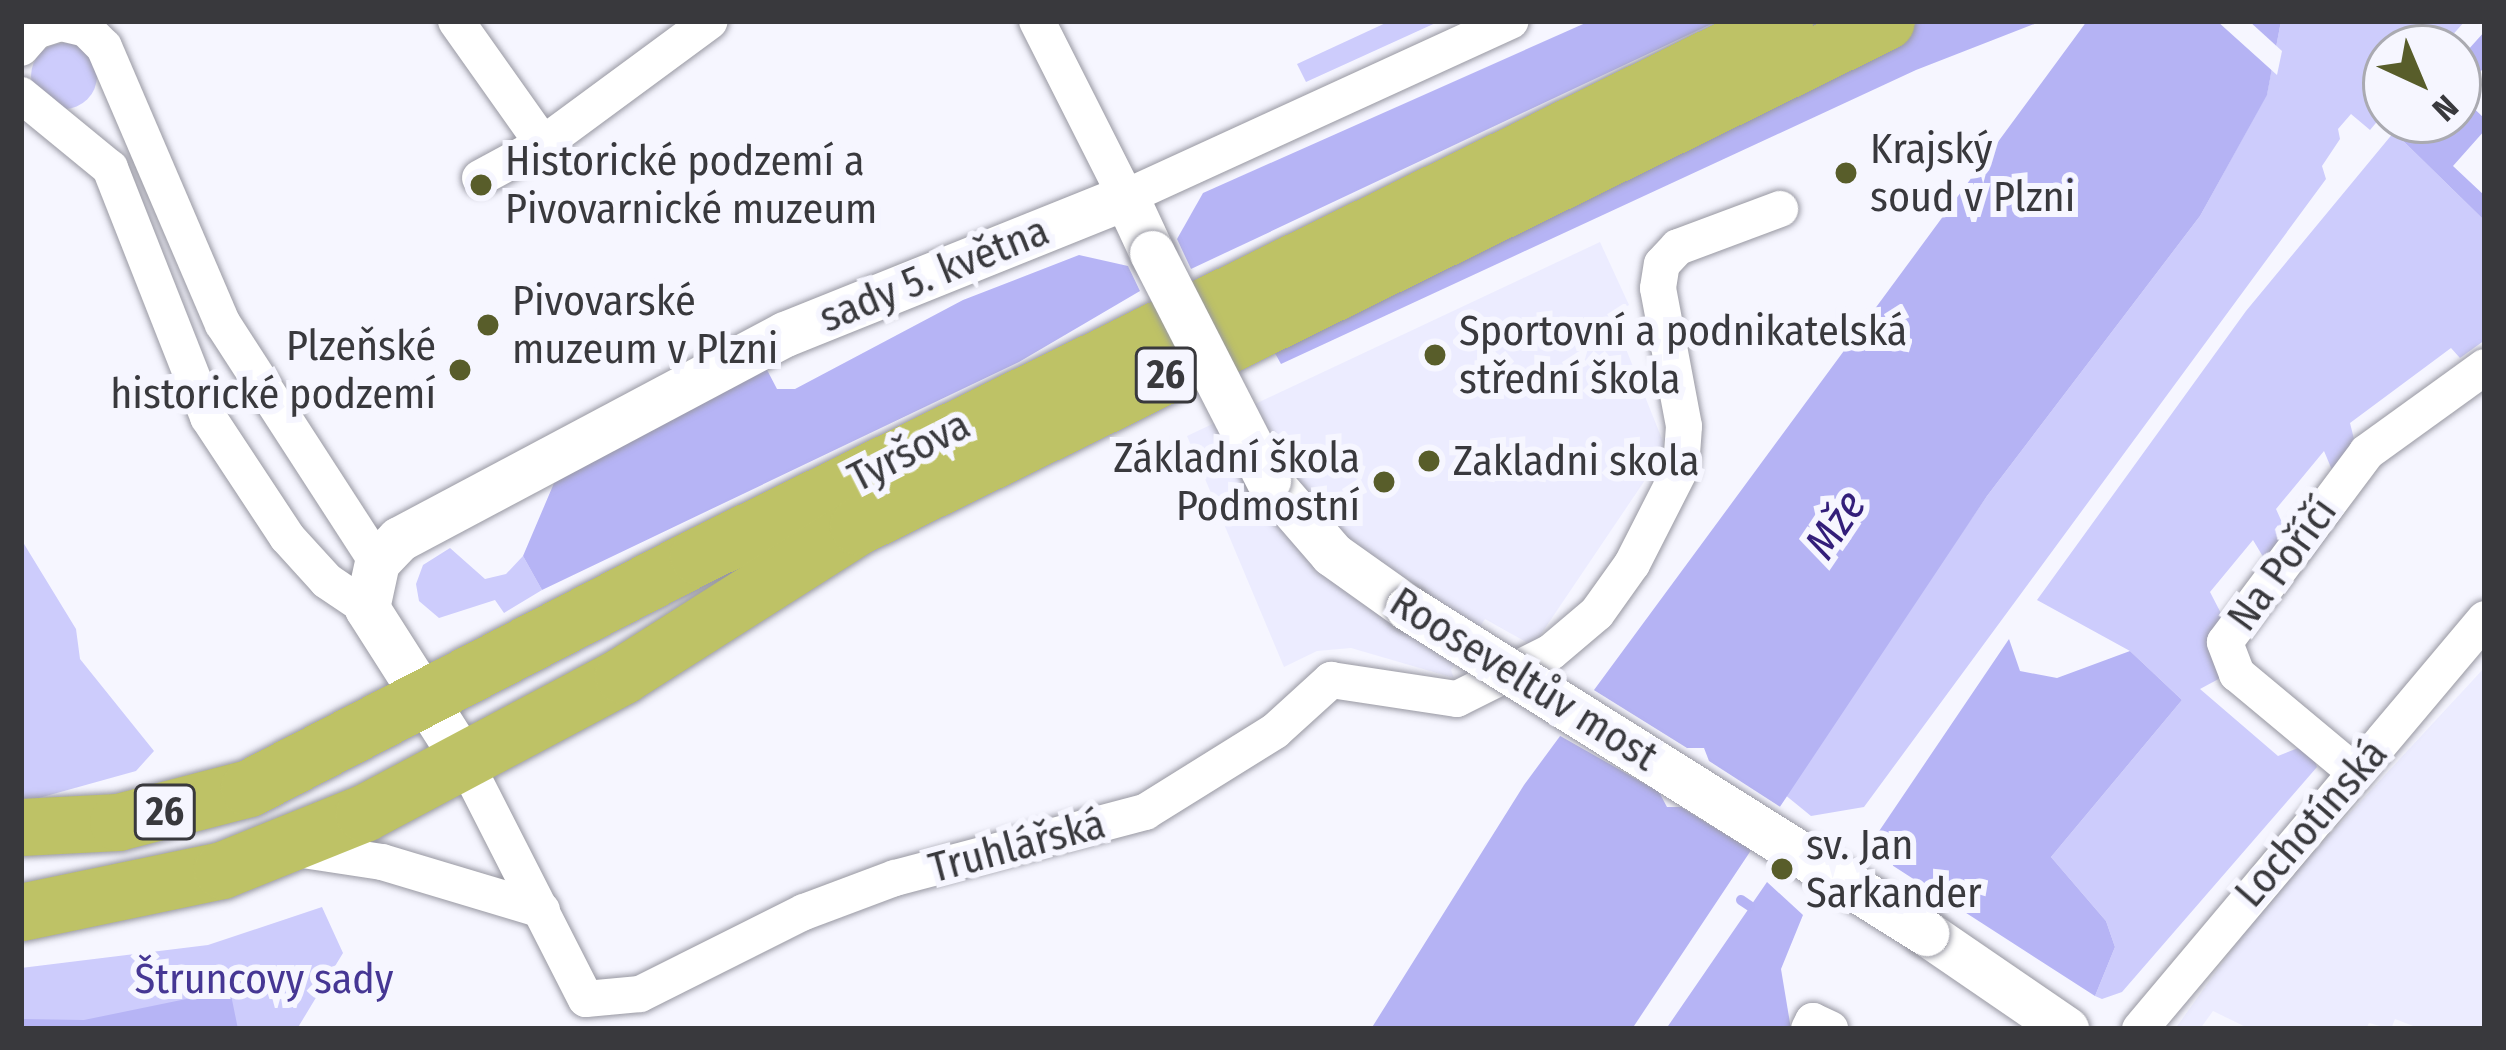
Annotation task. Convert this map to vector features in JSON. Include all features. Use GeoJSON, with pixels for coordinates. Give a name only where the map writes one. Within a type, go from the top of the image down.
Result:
{"type":"FeatureCollection","features":[{"type":"Feature","properties":{"kind":"main road","name":"Tyršova"},"geometry":{"type":"LineString","coordinates":[[21,827],[118,822],[249,788],[428,702],[698,556],[1784,21]]}},
{"type":"Feature","properties":{"kind":"main road","name":"Tyršova"},"geometry":{"type":"LineString","coordinates":[[21,912],[152,889],[286,847],[465,762],[623,676],[858,526],[1886,21]]}},
{"type":"Feature","properties":{"kind":"street"},"geometry":{"type":"LineString","coordinates":[[456,21],[543,145]]}},
{"type":"Feature","properties":{"kind":"street"},"geometry":{"type":"LineString","coordinates":[[480,178],[543,145],[710,21]]}},
{"type":"Feature","properties":{"kind":"street"},"geometry":{"type":"LineString","coordinates":[[1037,21],[1126,196]]}},
{"type":"Feature","properties":{"kind":"street","name":"sady 5. května"},"geometry":{"type":"LineString","coordinates":[[377,562],[477,492],[785,334],[1126,196],[1511,21]]}},
{"type":"Feature","properties":{"kind":"street"},"geometry":{"type":"LineString","coordinates":[[33,34],[73,24],[104,47],[223,324],[377,562],[368,608]]}},
{"type":"Feature","properties":{"kind":"street"},"geometry":{"type":"LineString","coordinates":[[21,94],[110,168],[208,417],[286,537],[327,581],[368,608],[428,702],[465,762],[542,910],[584,1014]]}},
{"type":"Feature","properties":{"kind":"street","name":"Rooseveltův most"},"geometry":{"type":"LineString","coordinates":[[1126,196],[1238,430],[1268,480],[1332,554],[1926,933],[2066,1029]]}},
{"type":"Feature","properties":{"kind":"street","name":"Truhlářská"},"geometry":{"type":"LineString","coordinates":[[584,1014],[640,994],[804,912],[896,878],[1145,812],[1275,730],[1330,680],[1457,699],[1551,652],[1597,613],[1632,564],[1681,468],[1684,426],[1658,288],[1663,264],[1678,247],[1780,209]]}},
{"type":"Feature","properties":{"kind":"street","name":"Na Poříčí"},"geometry":{"type":"LineString","coordinates":[[2356,773],[2236,674],[2225,642],[2367,452],[2485,367]]}},
{"type":"Feature","properties":{"kind":"street","name":"Lochotínská"},"geometry":{"type":"LineString","coordinates":[[2140,1029],[2485,619]]}},
{"type":"Feature","properties":{"kind":"street","name":"Tyršova"},"geometry":{"type":"LineString","coordinates":[[286,847],[382,862],[542,910]]}},
{"type":"Feature","properties":{"kind":"shaded area"},"geometry":{"type":"Polygon","coordinates":[[[1590,21],[1718,21],[1191,269],[1177,239],[1203,193],[1590,21]]]}},
{"type":"Feature","properties":{"kind":"shaded area"},"geometry":{"type":"Polygon","coordinates":[[[1922,21],[2042,21],[1916,70],[1281,364],[1262,330],[1922,21]]]}},
{"type":"Feature","properties":{"kind":"shaded area"},"geometry":{"type":"Polygon","coordinates":[[[2485,31],[2482,70],[2482,34],[2485,31]]]}},
{"type":"Feature","properties":{"kind":"shaded area"},"geometry":{"type":"Polygon","coordinates":[[[2406,144],[2473,144],[2453,166],[2485,196],[2485,221],[2406,144]]]}},
{"type":"Feature","properties":{"kind":"shaded area","name":"Zakladni skola"},"geometry":{"type":"Polygon","coordinates":[[[1600,242],[1629,305],[1612,314],[1666,449],[1533,646],[1485,619],[1451,670],[1454,678],[1351,648],[1317,651],[1284,667],[1187,436],[1600,242]]]}},
{"type":"Feature","properties":{"kind":"shaded area"},"geometry":{"type":"Polygon","coordinates":[[[1079,255],[1128,266],[1140,291],[1019,362],[542,590],[523,556],[560,469],[765,366],[777,389],[795,389],[963,300],[1079,255]]]}},
{"type":"Feature","properties":{"kind":"shaded area"},"geometry":{"type":"Polygon","coordinates":[[[2009,639],[2020,671],[2057,678],[2130,651],[2182,700],[2051,857],[2106,921],[2115,947],[2095,996],[1867,849],[2009,639]]]}},
{"type":"Feature","properties":{"kind":"shaded area"},"geometry":{"type":"Polygon","coordinates":[[[2485,667],[2485,1029],[2421,1029],[2395,1019],[2391,1029],[2369,1023],[2366,1029],[2250,1029],[2213,1011],[2200,1029],[2175,1029],[2261,909],[2485,667]]]}},
{"type":"Feature","properties":{"kind":"shaded area"},"geometry":{"type":"Polygon","coordinates":[[[1767,882],[1803,915],[1781,969],[1791,1029],[1666,1029],[1767,882]]]}},
{"type":"Feature","properties":{"kind":"shaded area"},"geometry":{"type":"Polygon","coordinates":[[[230,990],[238,1029],[21,1029],[21,1019],[84,1020],[230,990]]]}},
{"type":"Feature","properties":{"kind":"green space"},"geometry":{"type":"Polygon","coordinates":[[[1390,21],[1440,21],[1306,82],[1297,64],[1390,21]]]}},
{"type":"Feature","properties":{"kind":"green space"},"geometry":{"type":"Polygon","coordinates":[[[2281,21],[2465,21],[2362,24],[2362,123],[2351,114],[2338,129],[2340,139],[2322,166],[2326,179],[1864,807],[1811,816],[1784,794],[1987,496],[2200,216],[2267,94],[2281,21]]]}},
{"type":"Feature","properties":{"kind":"green space"},"geometry":{"type":"Polygon","coordinates":[[[64,43],[87,53],[97,76],[87,99],[64,109],[41,99],[31,76],[41,53],[64,43]]]}},
{"type":"Feature","properties":{"kind":"green space"},"geometry":{"type":"Polygon","coordinates":[[[2384,144],[2406,144],[2485,221],[2485,340],[2460,358],[2451,348],[2350,423],[2357,451],[2335,477],[2324,451],[2276,509],[2289,538],[2268,565],[2253,540],[2210,592],[2225,621],[2214,664],[2226,675],[2200,689],[2278,756],[2308,744],[2317,767],[2122,992],[2102,999],[2095,996],[2115,947],[2106,921],[2051,857],[2182,700],[2130,651],[2037,600],[2246,311],[2384,144]]]}},
{"type":"Feature","properties":{"kind":"green space"},"geometry":{"type":"Polygon","coordinates":[[[21,539],[76,629],[80,659],[154,751],[136,771],[21,803],[21,539]]]}},
{"type":"Feature","properties":{"kind":"green space"},"geometry":{"type":"Polygon","coordinates":[[[450,548],[485,579],[506,574],[523,556],[542,590],[504,613],[495,600],[439,618],[419,601],[416,584],[423,565],[450,548]]]}},
{"type":"Feature","properties":{"kind":"green space","name":"Štruncovy sady"},"geometry":{"type":"Polygon","coordinates":[[[322,907],[343,953],[297,1029],[21,1029],[21,968],[208,945],[322,907]]]}},
{"type":"Feature","properties":{"kind":"water","name":"Mže"},"geometry":{"type":"Polygon","coordinates":[[[2087,21],[2281,21],[2267,95],[2200,216],[1987,496],[1632,1029],[1371,1029],[1524,785],[2087,21]]]}},
{"type":"Feature","properties":{"kind":"pier"},"geometry":{"type":"Polygon","coordinates":[[[2217,21],[2249,21],[2282,51],[2277,75],[2217,21]]]}},
{"type":"Feature","properties":{"kind":"pier"},"geometry":{"type":"Polygon","coordinates":[[[1589,687],[1687,748],[1704,748],[1709,761],[1782,808],[1754,852],[1681,807],[1667,807],[1659,792],[1555,733],[1589,687]]]}},
{"type":"Feature","properties":{"kind":"waterway"},"geometry":{"type":"LineString","coordinates":[[1741,900],[1750,906]]}},
{"type":"Feature","properties":{"kind":"place","name":"Krajský soud v Plzni"},"geometry":{"type":"Point","coordinates":[1846,173]}},
{"type":"Feature","properties":{"kind":"place","name":"Historické podzemí a Pivovarnické muzeum"},"geometry":{"type":"Point","coordinates":[481,185]}},
{"type":"Feature","properties":{"kind":"place","name":"Pivovarské muzeum v Plzni"},"geometry":{"type":"Point","coordinates":[488,325]}},
{"type":"Feature","properties":{"kind":"place","name":"Sportovní a podnikatelská střední škola"},"geometry":{"type":"Point","coordinates":[1435,355]}},
{"type":"Feature","properties":{"kind":"place","name":"Plzeňské historické podzemí"},"geometry":{"type":"Point","coordinates":[460,370]}},
{"type":"Feature","properties":{"kind":"place","name":"Zakladni skola"},"geometry":{"type":"Point","coordinates":[1429,461]}},
{"type":"Feature","properties":{"kind":"place","name":"Základní škola Podmostní"},"geometry":{"type":"Point","coordinates":[1384,482]}},
{"type":"Feature","properties":{"kind":"place","name":"sv. Jan Sarkander"},"geometry":{"type":"Point","coordinates":[1782,869]}}]}
